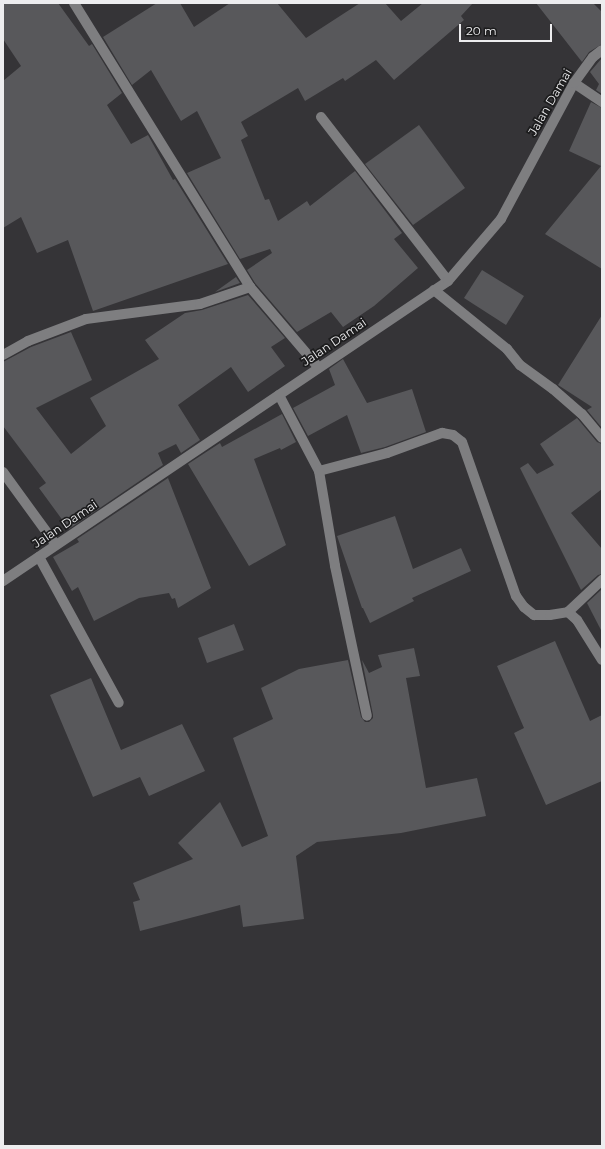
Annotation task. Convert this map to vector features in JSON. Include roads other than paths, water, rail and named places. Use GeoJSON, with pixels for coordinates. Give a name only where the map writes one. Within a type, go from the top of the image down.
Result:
{"type":"FeatureCollection","features":[{"type":"Feature","properties":{"kind":"street"},"geometry":{"type":"LineString","coordinates":[[74,3],[250,287],[319,368]]}},
{"type":"Feature","properties":{"kind":"street","name":"Jalan Damai"},"geometry":{"type":"LineString","coordinates":[[3,581],[448,281],[500,219],[574,83],[594,57],[602,50]]}},
{"type":"Feature","properties":{"kind":"street"},"geometry":{"type":"LineString","coordinates":[[574,83],[602,102]]}},
{"type":"Feature","properties":{"kind":"street"},"geometry":{"type":"LineString","coordinates":[[321,117],[448,281]]}},
{"type":"Feature","properties":{"kind":"street"},"geometry":{"type":"LineString","coordinates":[[3,356],[28,341],[86,319],[200,304],[250,287]]}},
{"type":"Feature","properties":{"kind":"street"},"geometry":{"type":"LineString","coordinates":[[434,290],[507,349],[520,365],[553,389],[582,414],[602,438]]}},
{"type":"Feature","properties":{"kind":"street"},"geometry":{"type":"LineString","coordinates":[[279,395],[319,471],[335,566],[367,716]]}},
{"type":"Feature","properties":{"kind":"street"},"geometry":{"type":"LineString","coordinates":[[319,471],[387,453],[442,433],[453,435],[462,442],[516,596],[524,607],[534,615],[550,615],[568,612],[602,580]]}},
{"type":"Feature","properties":{"kind":"street"},"geometry":{"type":"LineString","coordinates":[[3,472],[56,546]]}},
{"type":"Feature","properties":{"kind":"street"},"geometry":{"type":"LineString","coordinates":[[39,557],[119,703]]}},
{"type":"Feature","properties":{"kind":"street"},"geometry":{"type":"LineString","coordinates":[[568,612],[577,620],[602,660]]}}]}
